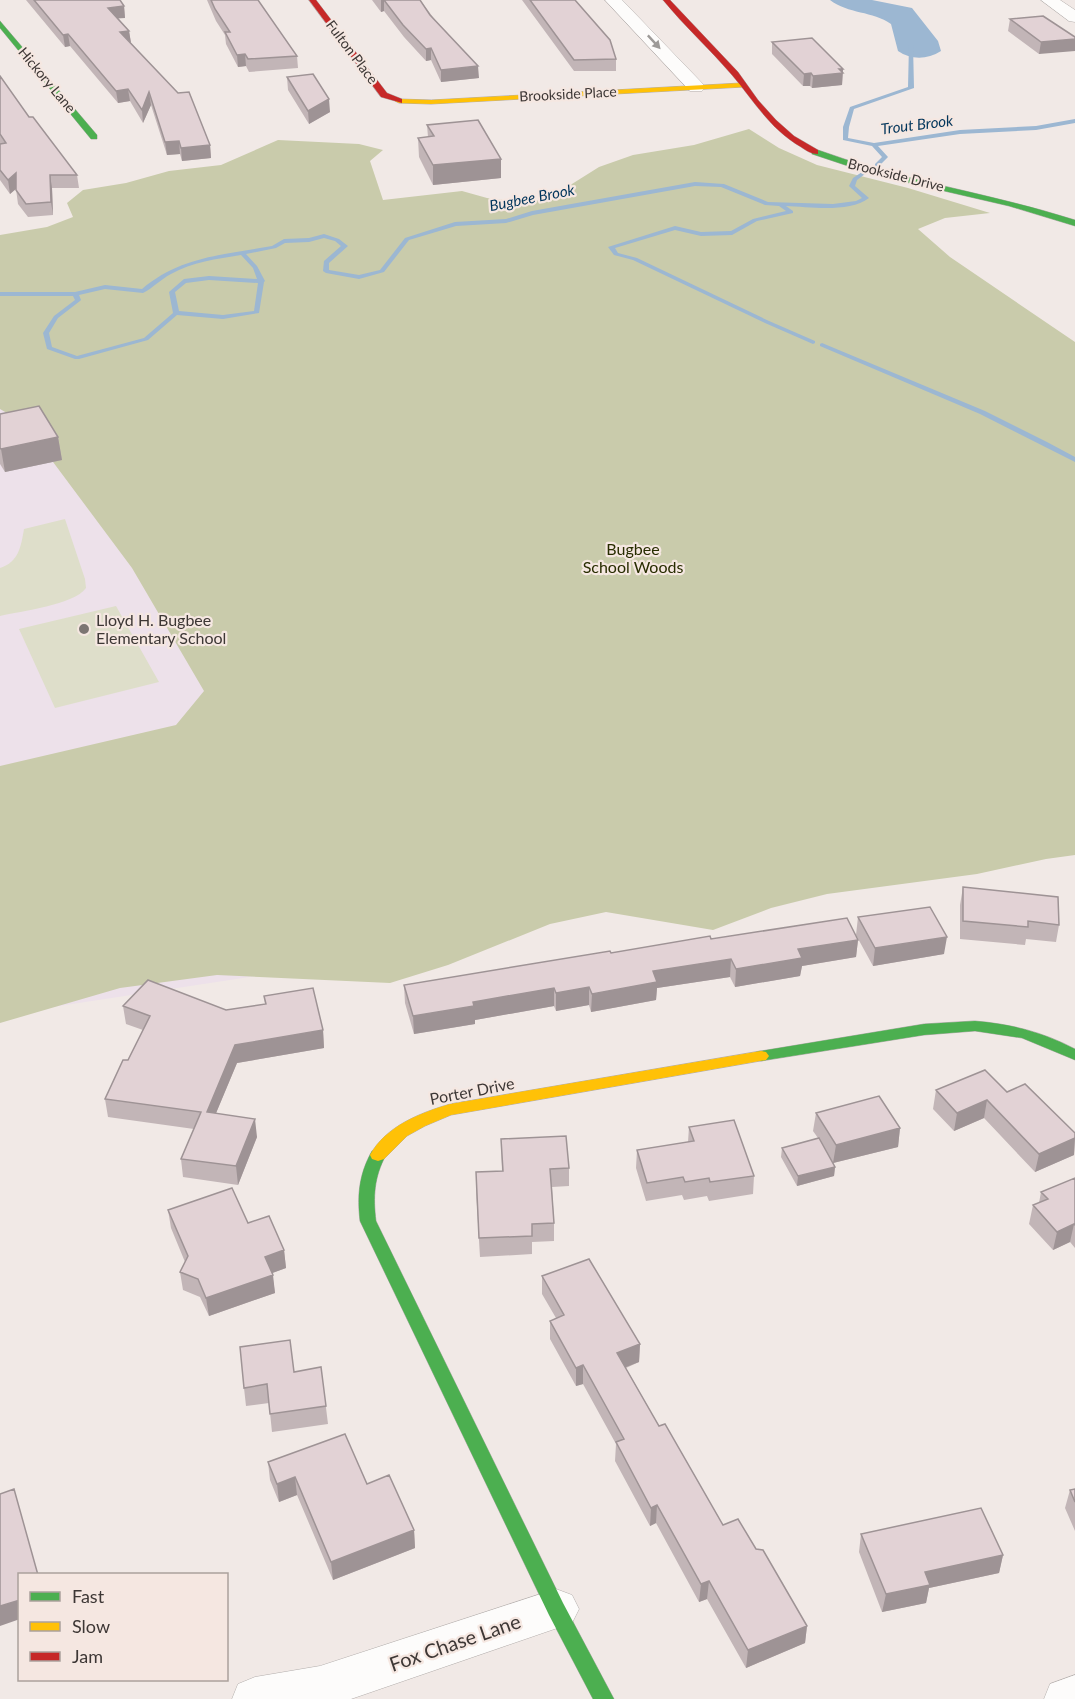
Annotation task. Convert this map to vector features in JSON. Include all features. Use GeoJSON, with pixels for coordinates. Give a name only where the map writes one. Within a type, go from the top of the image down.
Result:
{"type":"FeatureCollection","features":[{"type":"Feature","properties":{"kind":"street","name":"Fulton Place"},"geometry":{"type":"LineString","coordinates":[[312,0],[384,95],[395,100]]}},
{"type":"Feature","properties":{"kind":"street"},"geometry":{"type":"LineString","coordinates":[[613,0],[696,87]]}},
{"type":"Feature","properties":{"kind":"street","name":"Brookside Drive"},"geometry":{"type":"LineString","coordinates":[[666,0],[735,74],[741,85],[781,129],[797,142],[819,153],[873,171],[1036,208],[1075,223]]}},
{"type":"Feature","properties":{"kind":"street"},"geometry":{"type":"LineString","coordinates":[[1049,0],[1075,17]]}},
{"type":"Feature","properties":{"kind":"street","name":"Hickory Lane"},"geometry":{"type":"LineString","coordinates":[[0,23],[94,137]]}},
{"type":"Feature","properties":{"kind":"street","name":"Brookside Place"},"geometry":{"type":"LineString","coordinates":[[395,100],[431,102],[741,85]]}},
{"type":"Feature","properties":{"kind":"street","name":"Porter Drive"},"geometry":{"type":"LineString","coordinates":[[556,1609],[368,1221],[363,1200],[365,1181],[372,1161],[384,1148],[405,1128],[425,1117],[450,1110],[961,1024],[1012,1029],[1044,1037],[1075,1055]]}},
{"type":"Feature","properties":{"kind":"street"},"geometry":{"type":"LineString","coordinates":[[556,1609],[604,1699]]}},
{"type":"Feature","properties":{"kind":"street","name":"Fox Chase Lane"},"geometry":{"type":"LineString","coordinates":[[255,1699],[320,1688],[556,1609]]}},
{"type":"Feature","properties":{"kind":"street"},"geometry":{"type":"LineString","coordinates":[[1067,1699],[1075,1697]]}},
{"type":"Feature","properties":{"kind":"shaded area"},"geometry":{"type":"Polygon","coordinates":[[[0,365],[414,952],[0,1015],[0,365]]]}},
{"type":"Feature","properties":{"kind":"green space","name":"Bugbee School Woods"},"geometry":{"type":"Polygon","coordinates":[[[749,129],[779,148],[817,165],[908,188],[990,213],[945,218],[918,229],[950,257],[1075,342],[1075,855],[977,874],[827,894],[771,908],[713,930],[606,912],[550,924],[448,965],[390,983],[217,975],[120,988],[0,1023],[0,766],[176,725],[204,691],[132,568],[24,423],[0,409],[0,235],[47,227],[73,217],[67,203],[83,190],[126,183],[169,171],[221,165],[278,140],[359,144],[383,150],[370,161],[383,200],[462,191],[487,198],[530,203],[556,194],[599,167],[633,155],[694,145],[749,129]]]}},
{"type":"Feature","properties":{"kind":"green space"},"geometry":{"type":"Polygon","coordinates":[[[65,519],[86,588],[80,594],[59,603],[0,616],[0,568],[15,558],[24,529],[65,519]]]}},
{"type":"Feature","properties":{"kind":"green space"},"geometry":{"type":"Polygon","coordinates":[[[116,606],[159,682],[55,708],[19,629],[116,606]]]}},
{"type":"Feature","properties":{"kind":"water"},"geometry":{"type":"Polygon","coordinates":[[[830,0],[872,0],[912,8],[938,41],[941,51],[925,57],[903,54],[898,51],[891,24],[837,5],[830,0]]]}},
{"type":"Feature","properties":{"kind":"building"},"geometry":{"type":"Polygon","coordinates":[[[34,0],[120,0],[124,6],[108,8],[129,31],[120,32],[178,93],[189,92],[210,145],[181,148],[179,141],[165,142],[149,92],[142,110],[128,89],[116,91],[68,34],[63,35],[34,0]]]}},
{"type":"Feature","properties":{"kind":"building"},"geometry":{"type":"Polygon","coordinates":[[[211,0],[258,0],[297,56],[248,59],[245,54],[237,55],[225,32],[230,32],[211,0]]]}},
{"type":"Feature","properties":{"kind":"building"},"geometry":{"type":"Polygon","coordinates":[[[384,0],[420,0],[430,15],[478,66],[441,70],[431,48],[426,49],[403,25],[384,0]]]}},
{"type":"Feature","properties":{"kind":"building"},"geometry":{"type":"Polygon","coordinates":[[[530,0],[575,0],[610,40],[616,59],[574,60],[530,0]]]}},
{"type":"Feature","properties":{"kind":"building"},"geometry":{"type":"Polygon","coordinates":[[[1043,16],[1075,39],[1041,42],[1010,19],[1043,16]]]}},
{"type":"Feature","properties":{"kind":"building"},"geometry":{"type":"Polygon","coordinates":[[[812,38],[843,69],[839,69],[843,73],[813,76],[811,73],[804,74],[772,42],[812,38]]]}},
{"type":"Feature","properties":{"kind":"building"},"geometry":{"type":"Polygon","coordinates":[[[313,74],[329,99],[308,111],[287,77],[313,74]]]}},
{"type":"Feature","properties":{"kind":"building"},"geometry":{"type":"Polygon","coordinates":[[[0,76],[29,117],[33,117],[77,175],[50,175],[51,202],[26,204],[16,190],[16,173],[8,180],[0,170],[0,144],[6,143],[0,134],[0,76]]]}},
{"type":"Feature","properties":{"kind":"building"},"geometry":{"type":"Polygon","coordinates":[[[478,120],[501,159],[433,165],[418,138],[434,136],[427,125],[478,120]]]}},
{"type":"Feature","properties":{"kind":"building"},"geometry":{"type":"Polygon","coordinates":[[[39,406],[58,437],[1,449],[0,414],[39,406]]]}},
{"type":"Feature","properties":{"kind":"building"},"geometry":{"type":"Polygon","coordinates":[[[963,887],[1058,897],[1059,925],[1028,921],[1028,927],[963,921],[963,887]]]}},
{"type":"Feature","properties":{"kind":"building"},"geometry":{"type":"Polygon","coordinates":[[[930,907],[947,937],[875,948],[858,917],[930,907]]]}},
{"type":"Feature","properties":{"kind":"building"},"geometry":{"type":"Polygon","coordinates":[[[847,918],[858,940],[798,949],[802,958],[736,969],[731,959],[653,971],[657,982],[592,994],[589,987],[556,993],[554,988],[473,1002],[474,1006],[413,1016],[404,985],[610,951],[611,953],[710,936],[711,939],[847,918]]]}},
{"type":"Feature","properties":{"kind":"building"},"geometry":{"type":"Polygon","coordinates":[[[148,980],[226,1010],[266,1004],[264,996],[313,988],[323,1030],[235,1045],[207,1112],[255,1119],[236,1166],[181,1159],[201,1112],[105,1099],[123,1060],[128,1060],[150,1016],[123,1006],[148,980]]]}},
{"type":"Feature","properties":{"kind":"building"},"geometry":{"type":"Polygon","coordinates":[[[985,1070],[1007,1092],[1025,1084],[1075,1133],[1075,1138],[1039,1154],[987,1100],[957,1113],[936,1090],[985,1070]]]}},
{"type":"Feature","properties":{"kind":"building"},"geometry":{"type":"Polygon","coordinates":[[[879,1096],[900,1128],[836,1145],[816,1113],[879,1096]]]}},
{"type":"Feature","properties":{"kind":"building"},"geometry":{"type":"Polygon","coordinates":[[[734,1120],[754,1176],[710,1182],[709,1178],[685,1182],[683,1177],[647,1183],[637,1150],[694,1141],[689,1127],[734,1120]]]}},
{"type":"Feature","properties":{"kind":"building"},"geometry":{"type":"Polygon","coordinates":[[[566,1136],[569,1168],[550,1169],[554,1223],[532,1224],[532,1236],[479,1238],[476,1172],[503,1171],[501,1139],[566,1136]]]}},
{"type":"Feature","properties":{"kind":"building"},"geometry":{"type":"Polygon","coordinates":[[[819,1138],[835,1167],[798,1176],[782,1148],[819,1138]]]}},
{"type":"Feature","properties":{"kind":"building"},"geometry":{"type":"Polygon","coordinates":[[[1075,1178],[1075,1225],[1057,1232],[1033,1205],[1048,1199],[1041,1192],[1075,1178]]]}},
{"type":"Feature","properties":{"kind":"building"},"geometry":{"type":"Polygon","coordinates":[[[232,1188],[248,1223],[269,1216],[284,1250],[265,1257],[273,1275],[206,1298],[198,1279],[180,1272],[188,1256],[168,1210],[232,1188]]]}},
{"type":"Feature","properties":{"kind":"building"},"geometry":{"type":"Polygon","coordinates":[[[589,1259],[640,1344],[617,1353],[659,1426],[665,1424],[723,1525],[738,1519],[756,1549],[763,1550],[807,1626],[748,1650],[709,1581],[701,1584],[657,1505],[651,1508],[616,1442],[624,1439],[583,1365],[576,1368],[550,1321],[564,1315],[542,1276],[589,1259]]]}},
{"type":"Feature","properties":{"kind":"building"},"geometry":{"type":"Polygon","coordinates":[[[290,1340],[294,1372],[321,1367],[326,1406],[270,1414],[267,1384],[244,1388],[240,1347],[290,1340]]]}},
{"type":"Feature","properties":{"kind":"building"},"geometry":{"type":"Polygon","coordinates":[[[345,1434],[367,1484],[389,1475],[414,1530],[331,1562],[295,1477],[277,1484],[268,1462],[345,1434]]]}},
{"type":"Feature","properties":{"kind":"building"},"geometry":{"type":"Polygon","coordinates":[[[14,1489],[37,1573],[18,1573],[18,1601],[0,1606],[0,1494],[14,1489]]]}},
{"type":"Feature","properties":{"kind":"building"},"geometry":{"type":"Polygon","coordinates":[[[1075,1489],[1075,1502],[1070,1490],[1075,1489]]]}},
{"type":"Feature","properties":{"kind":"building"},"geometry":{"type":"Polygon","coordinates":[[[981,1508],[1003,1555],[925,1572],[930,1585],[886,1594],[861,1534],[981,1508]]]}},
{"type":"Feature","properties":{"kind":"waterway","name":"Trout Brook"},"geometry":{"type":"LineString","coordinates":[[874,145],[845,139],[852,108],[911,88],[911,45]]}},
{"type":"Feature","properties":{"kind":"waterway","name":"Trout Brook"},"geometry":{"type":"LineString","coordinates":[[874,145],[960,132],[1036,128],[1075,121]]}},
{"type":"Feature","properties":{"kind":"waterway","name":"Bugbee Brook"},"geometry":{"type":"LineString","coordinates":[[874,145],[885,157],[877,165]]}},
{"type":"Feature","properties":{"kind":"waterway","name":"Bugbee Brook"},"geometry":{"type":"LineString","coordinates":[[242,253],[274,247],[284,241],[309,240],[324,236],[337,240],[345,246],[326,262],[326,271],[359,277],[382,271],[407,239],[455,224],[506,221],[532,213],[695,184],[722,185],[767,204],[833,206],[857,203],[866,198],[852,186],[855,179],[862,174]]}},
{"type":"Feature","properties":{"kind":"waterway"},"geometry":{"type":"LineString","coordinates":[[782,206],[791,212],[755,220],[732,233],[701,234],[675,228],[611,247],[616,254],[635,259],[813,342]]}},
{"type":"Feature","properties":{"kind":"waterway"},"geometry":{"type":"LineString","coordinates":[[75,294],[105,287],[143,291],[154,281],[177,268],[201,260],[242,253]]}},
{"type":"Feature","properties":{"kind":"waterway","name":"Bugbee Brook"},"geometry":{"type":"LineString","coordinates":[[242,253],[259,274],[260,281]]}},
{"type":"Feature","properties":{"kind":"waterway"},"geometry":{"type":"LineString","coordinates":[[176,313],[172,292],[184,281],[209,278],[260,281]]}},
{"type":"Feature","properties":{"kind":"waterway","name":"Bugbee Brook"},"geometry":{"type":"LineString","coordinates":[[176,313],[223,317],[257,312],[260,281]]}},
{"type":"Feature","properties":{"kind":"waterway","name":"Bugbee Brook"},"geometry":{"type":"LineString","coordinates":[[0,294],[75,294]]}},
{"type":"Feature","properties":{"kind":"waterway","name":"Bugbee Brook"},"geometry":{"type":"LineString","coordinates":[[75,294],[78,300],[56,317],[46,333],[49,348],[77,358],[146,339],[176,313]]}},
{"type":"Feature","properties":{"kind":"waterway"},"geometry":{"type":"LineString","coordinates":[[822,345],[982,412],[1075,460]]}},
{"type":"Feature","properties":{"kind":"traffic: fast"},"geometry":{"type":"LineString","coordinates":[[0,23],[94,137]]}},
{"type":"Feature","properties":{"kind":"traffic: fast"},"geometry":{"type":"LineString","coordinates":[[815,152],[878,173],[1010,204],[1075,223]]}},
{"type":"Feature","properties":{"kind":"traffic: fast"},"geometry":{"type":"LineString","coordinates":[[761,1056],[924,1029],[975,1026],[1025,1033],[1050,1042],[1075,1055]]}},
{"type":"Feature","properties":{"kind":"traffic: fast"},"geometry":{"type":"LineString","coordinates":[[378,1155],[368,1179],[366,1204],[368,1221],[556,1609],[604,1699]]}},
{"type":"Feature","properties":{"kind":"traffic: slow"},"geometry":{"type":"LineString","coordinates":[[399,101],[431,102],[741,85]]}},
{"type":"Feature","properties":{"kind":"traffic: slow"},"geometry":{"type":"LineString","coordinates":[[378,1155],[401,1132],[450,1110],[761,1056]]}},
{"type":"Feature","properties":{"kind":"traffic: jam"},"geometry":{"type":"LineString","coordinates":[[312,0],[384,95],[399,101]]}},
{"type":"Feature","properties":{"kind":"traffic: jam"},"geometry":{"type":"LineString","coordinates":[[666,0],[735,74],[773,122],[791,138],[815,152]]}},
{"type":"Feature","properties":{"kind":"place","name":"Lloyd H. Bugbee Elementary School"},"geometry":{"type":"Point","coordinates":[84,629]}}]}
